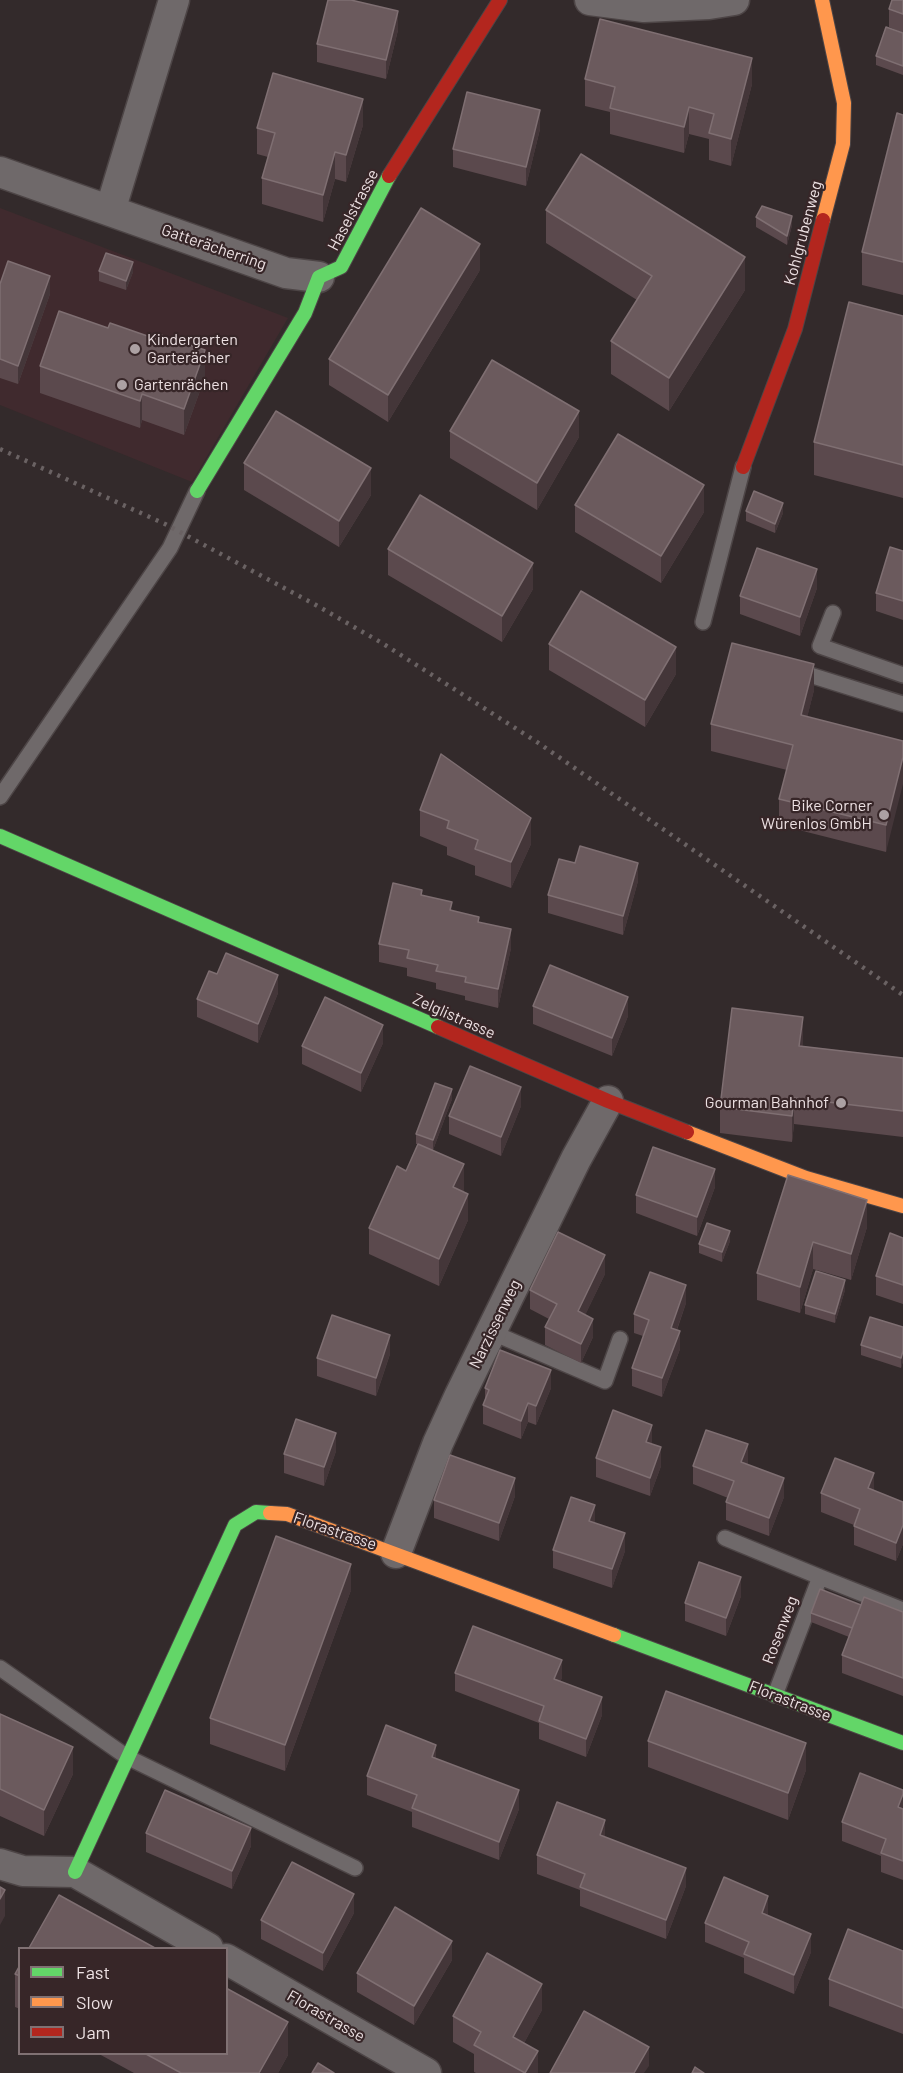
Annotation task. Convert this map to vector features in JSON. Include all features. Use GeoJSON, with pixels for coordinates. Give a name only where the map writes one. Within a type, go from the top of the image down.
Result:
{"type":"FeatureCollection","features":[{"type":"Feature","properties":{"kind":"street"},"geometry":{"type":"LineString","coordinates":[[110,211],[174,0]]}},
{"type":"Feature","properties":{"kind":"street","name":"Haselstrasse"},"geometry":{"type":"LineString","coordinates":[[320,277],[341,267],[393,169],[500,0]]}},
{"type":"Feature","properties":{"kind":"street"},"geometry":{"type":"LineString","coordinates":[[590,0],[644,7],[709,4],[734,0]]}},
{"type":"Feature","properties":{"kind":"street","name":"Kohlgrubenweg"},"geometry":{"type":"LineString","coordinates":[[743,467],[795,329],[843,144],[844,103],[822,0]]}},
{"type":"Feature","properties":{"kind":"street","name":"Gatterächerring"},"geometry":{"type":"LineString","coordinates":[[0,172],[286,273],[320,277]]}},
{"type":"Feature","properties":{"kind":"street"},"geometry":{"type":"LineString","coordinates":[[197,491],[305,313],[320,277]]}},
{"type":"Feature","properties":{"kind":"street","name":"Zelglistrasse"},"geometry":{"type":"LineString","coordinates":[[0,836],[608,1101],[806,1178],[903,1206]]}},
{"type":"Feature","properties":{"kind":"street","name":"Narzissenweg"},"geometry":{"type":"LineString","coordinates":[[396,1553],[438,1443],[576,1159],[608,1101]]}},
{"type":"Feature","properties":{"kind":"street","name":"Florastrasse"},"geometry":{"type":"LineString","coordinates":[[75,1872],[235,1526],[256,1512],[287,1514],[903,1743]]}},
{"type":"Feature","properties":{"kind":"street"},"geometry":{"type":"LineString","coordinates":[[0,1864],[23,1871],[75,1872],[206,1947]]}},
{"type":"Feature","properties":{"kind":"street","name":"Florastrasse"},"geometry":{"type":"LineString","coordinates":[[228,1960],[426,2073]]}},
{"type":"Feature","properties":{"kind":"lane"},"geometry":{"type":"LineString","coordinates":[[703,622],[743,467]]}},
{"type":"Feature","properties":{"kind":"lane"},"geometry":{"type":"LineString","coordinates":[[0,797],[170,548],[197,491]]}},
{"type":"Feature","properties":{"kind":"lane"},"geometry":{"type":"LineString","coordinates":[[832,613],[820,646],[903,675]]}},
{"type":"Feature","properties":{"kind":"lane"},"geometry":{"type":"LineString","coordinates":[[777,664],[903,704]]}},
{"type":"Feature","properties":{"kind":"lane"},"geometry":{"type":"LineString","coordinates":[[491,1332],[605,1381],[620,1339]]}},
{"type":"Feature","properties":{"kind":"lane"},"geometry":{"type":"LineString","coordinates":[[725,1538],[903,1610]]}},
{"type":"Feature","properties":{"kind":"lane","name":"Rosenweg"},"geometry":{"type":"LineString","coordinates":[[775,1695],[820,1577]]}},
{"type":"Feature","properties":{"kind":"lane"},"geometry":{"type":"LineString","coordinates":[[0,1668],[127,1757],[355,1868]]}},
{"type":"Feature","properties":{"kind":"shaded area","name":"Kindergarten Garterächer"},"geometry":{"type":"Polygon","coordinates":[[[0,208],[288,318],[192,482],[0,405],[0,208]]]}},
{"type":"Feature","properties":{"kind":"building"},"geometry":{"type":"Polygon","coordinates":[[[328,0],[351,0],[398,11],[386,60],[317,44],[328,0]]]}},
{"type":"Feature","properties":{"kind":"building"},"geometry":{"type":"Polygon","coordinates":[[[892,0],[903,0],[903,14],[889,9],[892,0]]]}},
{"type":"Feature","properties":{"kind":"building"},"geometry":{"type":"Polygon","coordinates":[[[600,19],[752,58],[731,139],[709,133],[714,114],[689,107],[684,127],[610,108],[615,87],[585,79],[600,19]]]}},
{"type":"Feature","properties":{"kind":"building"},"geometry":{"type":"Polygon","coordinates":[[[886,27],[903,33],[903,66],[876,56],[886,27]]]}},
{"type":"Feature","properties":{"kind":"building"},"geometry":{"type":"Polygon","coordinates":[[[273,73],[363,99],[346,155],[335,152],[323,195],[262,178],[275,133],[257,128],[273,73]]]}},
{"type":"Feature","properties":{"kind":"building"},"geometry":{"type":"Polygon","coordinates":[[[467,92],[540,110],[526,167],[453,149],[467,92]]]}},
{"type":"Feature","properties":{"kind":"building"},"geometry":{"type":"Polygon","coordinates":[[[897,113],[903,115],[903,262],[862,252],[897,113]]]}},
{"type":"Feature","properties":{"kind":"building"},"geometry":{"type":"Polygon","coordinates":[[[581,154],[745,257],[669,378],[611,341],[652,276],[546,210],[581,154]]]}},
{"type":"Feature","properties":{"kind":"building"},"geometry":{"type":"Polygon","coordinates":[[[762,206],[792,216],[787,236],[756,217],[762,206]]]}},
{"type":"Feature","properties":{"kind":"building"},"geometry":{"type":"Polygon","coordinates":[[[421,208],[480,244],[388,395],[329,359],[421,208]]]}},
{"type":"Feature","properties":{"kind":"building"},"geometry":{"type":"Polygon","coordinates":[[[106,253],[133,262],[126,281],[99,271],[106,253]]]}},
{"type":"Feature","properties":{"kind":"building"},"geometry":{"type":"Polygon","coordinates":[[[8,261],[50,276],[18,366],[0,359],[0,284],[8,261]]]}},
{"type":"Feature","properties":{"kind":"building"},"geometry":{"type":"Polygon","coordinates":[[[849,302],[903,316],[903,465],[814,442],[849,302]]]}},
{"type":"Feature","properties":{"kind":"building"},"geometry":{"type":"Polygon","coordinates":[[[59,311],[108,328],[110,323],[159,340],[161,335],[205,350],[184,409],[142,394],[140,401],[40,366],[59,311]]]}},
{"type":"Feature","properties":{"kind":"building"},"geometry":{"type":"Polygon","coordinates":[[[492,360],[579,411],[537,483],[450,431],[492,360]]]}},
{"type":"Feature","properties":{"kind":"building"},"geometry":{"type":"Polygon","coordinates":[[[276,411],[371,468],[339,521],[244,463],[276,411]]]}},
{"type":"Feature","properties":{"kind":"building"},"geometry":{"type":"Polygon","coordinates":[[[618,434],[704,485],[661,556],[575,505],[618,434]]]}},
{"type":"Feature","properties":{"kind":"building"},"geometry":{"type":"Polygon","coordinates":[[[754,491],[783,503],[775,524],[746,511],[754,491]]]}},
{"type":"Feature","properties":{"kind":"building"},"geometry":{"type":"Polygon","coordinates":[[[420,495],[533,563],[502,616],[388,549],[420,495]]]}},
{"type":"Feature","properties":{"kind":"building"},"geometry":{"type":"Polygon","coordinates":[[[890,547],[903,551],[903,601],[876,593],[890,547]]]}},
{"type":"Feature","properties":{"kind":"building"},"geometry":{"type":"Polygon","coordinates":[[[757,548],[817,569],[800,617],[740,596],[757,548]]]}},
{"type":"Feature","properties":{"kind":"building"},"geometry":{"type":"Polygon","coordinates":[[[581,591],[676,647],[645,700],[549,644],[581,591]]]}},
{"type":"Feature","properties":{"kind":"building"},"geometry":{"type":"Polygon","coordinates":[[[732,643],[814,664],[801,715],[903,741],[903,757],[886,825],[779,799],[793,745],[711,724],[732,643]]]}},
{"type":"Feature","properties":{"kind":"building"},"geometry":{"type":"Polygon","coordinates":[[[441,754],[531,818],[511,862],[475,849],[478,840],[447,828],[449,821],[420,810],[441,754]]]}},
{"type":"Feature","properties":{"kind":"building"},"geometry":{"type":"Polygon","coordinates":[[[580,846],[638,863],[623,916],[548,895],[559,859],[575,863],[580,846]]]}},
{"type":"Feature","properties":{"kind":"building"},"geometry":{"type":"Polygon","coordinates":[[[393,883],[422,890],[421,895],[452,902],[450,910],[479,917],[478,922],[511,929],[498,989],[465,982],[466,977],[436,971],[438,965],[407,958],[409,950],[379,944],[393,883]]]}},
{"type":"Feature","properties":{"kind":"building"},"geometry":{"type":"Polygon","coordinates":[[[226,953],[278,975],[258,1024],[197,999],[209,971],[217,974],[226,953]]]}},
{"type":"Feature","properties":{"kind":"building"},"geometry":{"type":"Polygon","coordinates":[[[550,965],[628,997],[612,1038],[533,1006],[550,965]]]}},
{"type":"Feature","properties":{"kind":"building"},"geometry":{"type":"Polygon","coordinates":[[[325,997],[383,1025],[361,1073],[302,1046],[325,997]]]}},
{"type":"Feature","properties":{"kind":"building"},"geometry":{"type":"Polygon","coordinates":[[[732,1008],[803,1017],[799,1046],[903,1058],[903,1111],[794,1098],[792,1116],[720,1107],[732,1008]]]}},
{"type":"Feature","properties":{"kind":"building"},"geometry":{"type":"Polygon","coordinates":[[[470,1066],[521,1087],[501,1137],[449,1116],[470,1066]]]}},
{"type":"Feature","properties":{"kind":"building"},"geometry":{"type":"Polygon","coordinates":[[[435,1083],[452,1089],[433,1140],[416,1134],[435,1083]]]}},
{"type":"Feature","properties":{"kind":"building"},"geometry":{"type":"Polygon","coordinates":[[[418,1144],[464,1164],[453,1187],[468,1194],[439,1259],[369,1228],[397,1166],[406,1171],[418,1144]]]}},
{"type":"Feature","properties":{"kind":"building"},"geometry":{"type":"Polygon","coordinates":[[[653,1147],[715,1169],[697,1217],[636,1195],[653,1147]]]}},
{"type":"Feature","properties":{"kind":"building"},"geometry":{"type":"Polygon","coordinates":[[[788,1175],[867,1200],[851,1254],[813,1242],[800,1287],[757,1273],[788,1175]]]}},
{"type":"Feature","properties":{"kind":"building"},"geometry":{"type":"Polygon","coordinates":[[[707,1223],[730,1231],[722,1252],[699,1244],[707,1223]]]}},
{"type":"Feature","properties":{"kind":"building"},"geometry":{"type":"Polygon","coordinates":[[[558,1232],[605,1255],[578,1311],[593,1319],[581,1344],[545,1327],[557,1304],[530,1290],[558,1232]]]}},
{"type":"Feature","properties":{"kind":"building"},"geometry":{"type":"Polygon","coordinates":[[[890,1233],[903,1238],[903,1285],[876,1276],[890,1233]]]}},
{"type":"Feature","properties":{"kind":"building"},"geometry":{"type":"Polygon","coordinates":[[[816,1271],[845,1280],[835,1314],[805,1305],[816,1271]]]}},
{"type":"Feature","properties":{"kind":"building"},"geometry":{"type":"Polygon","coordinates":[[[650,1272],[686,1285],[671,1328],[680,1331],[662,1378],[632,1368],[649,1320],[634,1314],[650,1272]]]}},
{"type":"Feature","properties":{"kind":"building"},"geometry":{"type":"Polygon","coordinates":[[[332,1315],[390,1335],[376,1378],[317,1358],[332,1315]]]}},
{"type":"Feature","properties":{"kind":"building"},"geometry":{"type":"Polygon","coordinates":[[[870,1317],[903,1327],[901,1358],[861,1345],[870,1317]]]}},
{"type":"Feature","properties":{"kind":"building"},"geometry":{"type":"Polygon","coordinates":[[[500,1350],[551,1370],[536,1406],[528,1403],[521,1421],[483,1405],[489,1390],[485,1388],[500,1350]]]}},
{"type":"Feature","properties":{"kind":"building"},"geometry":{"type":"Polygon","coordinates":[[[613,1410],[652,1425],[646,1442],[661,1447],[650,1478],[596,1458],[613,1410]]]}},
{"type":"Feature","properties":{"kind":"building"},"geometry":{"type":"Polygon","coordinates":[[[296,1419],[336,1433],[324,1467],[284,1454],[296,1419]]]}},
{"type":"Feature","properties":{"kind":"building"},"geometry":{"type":"Polygon","coordinates":[[[706,1430],[748,1444],[741,1462],[784,1478],[769,1518],[726,1502],[734,1481],[693,1466],[706,1430]]]}},
{"type":"Feature","properties":{"kind":"building"},"geometry":{"type":"Polygon","coordinates":[[[450,1455],[515,1478],[499,1523],[434,1500],[450,1455]]]}},
{"type":"Feature","properties":{"kind":"building"},"geometry":{"type":"Polygon","coordinates":[[[835,1458],[874,1473],[868,1488],[903,1502],[903,1525],[896,1543],[854,1526],[860,1509],[821,1493],[835,1458]]]}},
{"type":"Feature","properties":{"kind":"building"},"geometry":{"type":"Polygon","coordinates":[[[571,1497],[595,1505],[589,1521],[625,1533],[612,1569],[553,1550],[571,1497]]]}},
{"type":"Feature","properties":{"kind":"building"},"geometry":{"type":"Polygon","coordinates":[[[276,1536],[351,1564],[285,1745],[210,1718],[276,1536]]]}},
{"type":"Feature","properties":{"kind":"building"},"geometry":{"type":"Polygon","coordinates":[[[699,1562],[741,1577],[726,1618],[685,1603],[699,1562]]]}},
{"type":"Feature","properties":{"kind":"building"},"geometry":{"type":"Polygon","coordinates":[[[820,1589],[861,1605],[852,1628],[811,1613],[820,1589]]]}},
{"type":"Feature","properties":{"kind":"building"},"geometry":{"type":"Polygon","coordinates":[[[864,1597],[903,1612],[903,1678],[842,1655],[864,1597]]]}},
{"type":"Feature","properties":{"kind":"building"},"geometry":{"type":"Polygon","coordinates":[[[473,1626],[562,1660],[554,1679],[602,1697],[586,1739],[539,1721],[544,1706],[455,1673],[473,1626]]]}},
{"type":"Feature","properties":{"kind":"building"},"geometry":{"type":"Polygon","coordinates":[[[666,1691],[806,1743],[788,1793],[648,1741],[666,1691]]]}},
{"type":"Feature","properties":{"kind":"building"},"geometry":{"type":"Polygon","coordinates":[[[0,1714],[73,1747],[44,1810],[0,1789],[0,1714]]]}},
{"type":"Feature","properties":{"kind":"building"},"geometry":{"type":"Polygon","coordinates":[[[386,1725],[436,1745],[432,1757],[519,1790],[499,1842],[412,1808],[417,1795],[367,1776],[386,1725]]]}},
{"type":"Feature","properties":{"kind":"building"},"geometry":{"type":"Polygon","coordinates":[[[860,1773],[903,1790],[898,1807],[903,1809],[903,1861],[881,1853],[886,1839],[842,1822],[860,1773]]]}},
{"type":"Feature","properties":{"kind":"building"},"geometry":{"type":"Polygon","coordinates":[[[165,1790],[251,1828],[232,1871],[146,1833],[165,1790]]]}},
{"type":"Feature","properties":{"kind":"building"},"geometry":{"type":"Polygon","coordinates":[[[557,1802],[605,1820],[600,1835],[686,1868],[666,1920],[580,1887],[585,1874],[537,1855],[557,1802]]]}},
{"type":"Feature","properties":{"kind":"building"},"geometry":{"type":"Polygon","coordinates":[[[292,1862],[354,1894],[323,1953],[261,1920],[292,1862]]]}},
{"type":"Feature","properties":{"kind":"building"},"geometry":{"type":"Polygon","coordinates":[[[724,1877],[768,1896],[762,1913],[811,1934],[794,1975],[744,1954],[749,1942],[705,1923],[724,1877]]]}},
{"type":"Feature","properties":{"kind":"building"},"geometry":{"type":"Polygon","coordinates":[[[0,1887],[5,1890],[0,1899],[0,1887]]]}},
{"type":"Feature","properties":{"kind":"building"},"geometry":{"type":"Polygon","coordinates":[[[59,1895],[153,1947],[30,1947],[59,1895]]]}},
{"type":"Feature","properties":{"kind":"building"},"geometry":{"type":"Polygon","coordinates":[[[395,1907],[452,1941],[414,2006],[357,1973],[395,1907]]]}},
{"type":"Feature","properties":{"kind":"building"},"geometry":{"type":"Polygon","coordinates":[[[848,1929],[903,1951],[903,2008],[829,1979],[848,1929]]]}},
{"type":"Feature","properties":{"kind":"building"},"geometry":{"type":"Polygon","coordinates":[[[487,1953],[542,1984],[513,2037],[538,2051],[525,2073],[474,2045],[481,2032],[453,2016],[487,1953]]]}},
{"type":"Feature","properties":{"kind":"building"},"geometry":{"type":"Polygon","coordinates":[[[228,1989],[288,2022],[259,2073],[181,2073],[148,2055],[228,2055],[228,1989]]]}},
{"type":"Feature","properties":{"kind":"building"},"geometry":{"type":"Polygon","coordinates":[[[584,2011],[649,2047],[634,2073],[550,2073],[584,2011]]]}},
{"type":"Feature","properties":{"kind":"building"},"geometry":{"type":"Polygon","coordinates":[[[318,2063],[334,2073],[312,2073],[318,2063]]]}},
{"type":"Feature","properties":{"kind":"building"},"geometry":{"type":"Polygon","coordinates":[[[695,2067],[704,2073],[692,2073],[695,2067]]]}},
{"type":"Feature","properties":{"kind":"railway"},"geometry":{"type":"LineString","coordinates":[[0,449],[165,524],[382,643],[537,742],[903,995]]}},
{"type":"Feature","properties":{"kind":"traffic: fast"},"geometry":{"type":"LineString","coordinates":[[197,491],[305,313],[319,277],[341,267],[389,176]]}},
{"type":"Feature","properties":{"kind":"traffic: fast"},"geometry":{"type":"LineString","coordinates":[[0,836],[438,1027]]}},
{"type":"Feature","properties":{"kind":"traffic: fast"},"geometry":{"type":"LineString","coordinates":[[75,1872],[235,1525],[256,1512],[270,1513]]}},
{"type":"Feature","properties":{"kind":"traffic: fast"},"geometry":{"type":"LineString","coordinates":[[614,1635],[903,1743]]}},
{"type":"Feature","properties":{"kind":"traffic: slow"},"geometry":{"type":"LineString","coordinates":[[822,0],[844,103],[843,144],[823,220]]}},
{"type":"Feature","properties":{"kind":"traffic: slow"},"geometry":{"type":"LineString","coordinates":[[687,1132],[806,1178],[903,1206]]}},
{"type":"Feature","properties":{"kind":"traffic: slow"},"geometry":{"type":"LineString","coordinates":[[270,1513],[287,1514],[614,1635]]}},
{"type":"Feature","properties":{"kind":"traffic: jam"},"geometry":{"type":"LineString","coordinates":[[389,176],[500,0]]}},
{"type":"Feature","properties":{"kind":"traffic: jam"},"geometry":{"type":"LineString","coordinates":[[743,467],[795,329],[823,220]]}},
{"type":"Feature","properties":{"kind":"traffic: jam"},"geometry":{"type":"LineString","coordinates":[[438,1027],[608,1101],[687,1132]]}},
{"type":"Feature","properties":{"kind":"place","name":"Kindergarten Garterächer"},"geometry":{"type":"Point","coordinates":[135,349]}},
{"type":"Feature","properties":{"kind":"place","name":"Gartenrächen"},"geometry":{"type":"Point","coordinates":[122,385]}},
{"type":"Feature","properties":{"kind":"place","name":"Bike Corner Würenlos GmbH"},"geometry":{"type":"Point","coordinates":[884,815]}},
{"type":"Feature","properties":{"kind":"place","name":"Gourman Bahnhof"},"geometry":{"type":"Point","coordinates":[841,1103]}}]}
